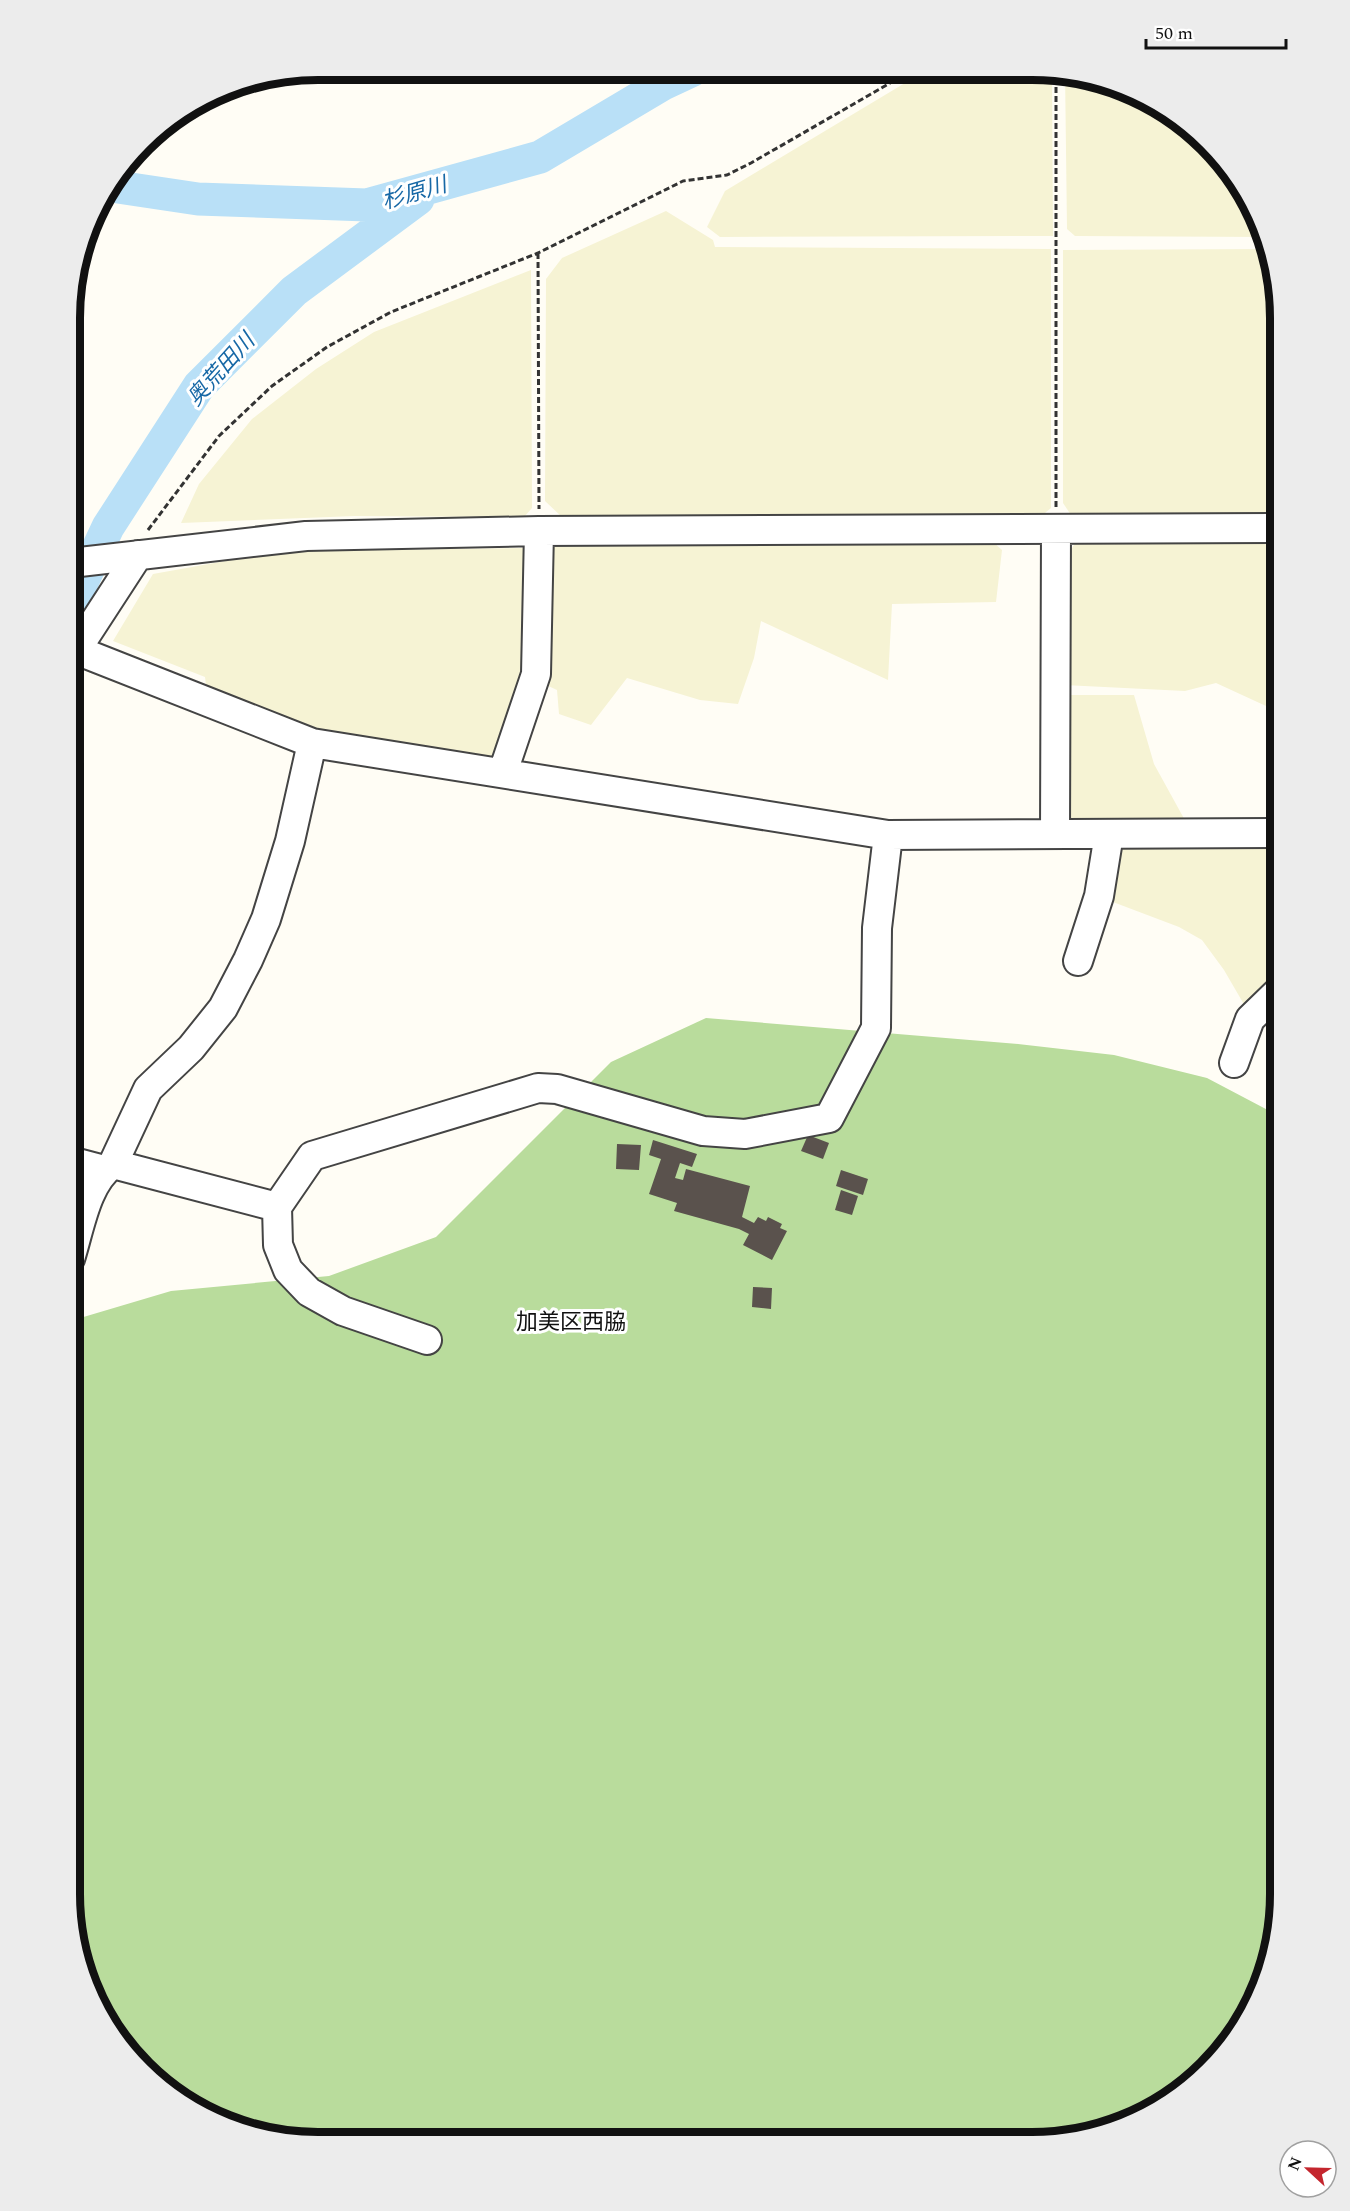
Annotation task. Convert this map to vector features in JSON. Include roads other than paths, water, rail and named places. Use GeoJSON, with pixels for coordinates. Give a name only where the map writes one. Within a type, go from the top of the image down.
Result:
{"type":"FeatureCollection","features":[{"type":"Feature","properties":{"kind":"street"},"geometry":{"type":"LineString","coordinates":[[80,562],[306,536],[539,531],[1270,528]]}},
{"type":"Feature","properties":{"kind":"street"},"geometry":{"type":"LineString","coordinates":[[1055,834],[1056,530]]}},
{"type":"Feature","properties":{"kind":"street"},"geometry":{"type":"LineString","coordinates":[[503,772],[536,674],[539,531]]}},
{"type":"Feature","properties":{"kind":"street"},"geometry":{"type":"LineString","coordinates":[[80,639],[131,555]]}},
{"type":"Feature","properties":{"kind":"street"},"geometry":{"type":"LineString","coordinates":[[80,655],[312,743],[888,834],[1270,833]]}},
{"type":"Feature","properties":{"kind":"street"},"geometry":{"type":"LineString","coordinates":[[80,1229],[94,1186],[109,1167],[148,1089],[191,1048],[223,1008],[248,960],[266,919],[290,841],[312,743]]}},
{"type":"Feature","properties":{"kind":"street"},"geometry":{"type":"LineString","coordinates":[[428,1340],[343,1311],[309,1292],[288,1270],[278,1245],[277,1207],[312,1156],[538,1088],[557,1089],[703,1131],[745,1134],[830,1118],[876,1028],[878,928],[888,834]]}},
{"type":"Feature","properties":{"kind":"street"},"geometry":{"type":"LineString","coordinates":[[1078,961],[1099,896],[1109,834]]}},
{"type":"Feature","properties":{"kind":"street"},"geometry":{"type":"LineString","coordinates":[[1234,1063],[1250,1019],[1270,1000]]}},
{"type":"Feature","properties":{"kind":"street"},"geometry":{"type":"LineString","coordinates":[[80,1163],[109,1167],[277,1207]]}},
{"type":"Feature","properties":{"kind":"waterway","name":"杉原川"},"geometry":{"type":"LineString","coordinates":[[119,187],[198,199],[367,205],[540,157],[672,80]]}},
{"type":"Feature","properties":{"kind":"waterway","name":"奥荒田川"},"geometry":{"type":"LineString","coordinates":[[80,587],[108,527],[199,386],[294,291],[418,199]]}},
{"type":"Feature","properties":{"kind":"district","name":"加美区西脇"},"geometry":{"type":"Point","coordinates":[571,1321]}}]}
